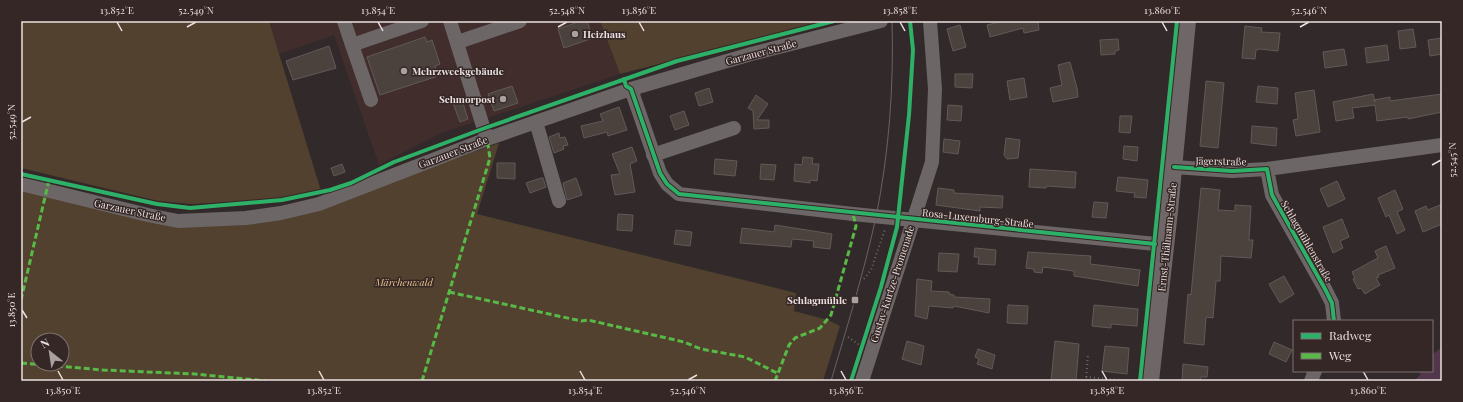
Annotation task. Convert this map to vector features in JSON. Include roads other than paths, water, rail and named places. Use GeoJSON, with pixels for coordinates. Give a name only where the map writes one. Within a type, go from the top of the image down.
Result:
{"type":"FeatureCollection","features":[{"type":"Feature","properties":{"kind":"main road","name":"Ernst-Thälmann-Straße"},"geometry":{"type":"LineString","coordinates":[[1150,381],[1166,245],[1187,21]]}},
{"type":"Feature","properties":{"kind":"street"},"geometry":{"type":"LineString","coordinates":[[344,21],[371,100]]}},
{"type":"Feature","properties":{"kind":"street"},"geometry":{"type":"LineString","coordinates":[[352,45],[422,21]]}},
{"type":"Feature","properties":{"kind":"street"},"geometry":{"type":"LineString","coordinates":[[450,21],[458,42],[487,139]]}},
{"type":"Feature","properties":{"kind":"street"},"geometry":{"type":"LineString","coordinates":[[458,42],[520,21]]}},
{"type":"Feature","properties":{"kind":"street","name":"Garzauer Straße"},"geometry":{"type":"LineString","coordinates":[[21,184],[178,221],[246,218],[281,213],[319,204],[487,139],[631,90],[751,54],[881,21]]}},
{"type":"Feature","properties":{"kind":"street","name":"Gustav-Kurtze-Promenade"},"geometry":{"type":"LineString","coordinates":[[862,381],[866,346],[914,219],[932,162],[935,89],[930,21]]}},
{"type":"Feature","properties":{"kind":"street","name":"Rosa-Luxemburg-Straße"},"geometry":{"type":"LineString","coordinates":[[631,90],[653,155],[667,184],[679,194],[893,218],[1166,245]]}},
{"type":"Feature","properties":{"kind":"street"},"geometry":{"type":"LineString","coordinates":[[536,122],[559,200]]}},
{"type":"Feature","properties":{"kind":"street"},"geometry":{"type":"LineString","coordinates":[[653,155],[734,128]]}},
{"type":"Feature","properties":{"kind":"street","name":"Jägerstraße"},"geometry":{"type":"LineString","coordinates":[[1174,167],[1232,171],[1267,169],[1442,145]]}},
{"type":"Feature","properties":{"kind":"street","name":"Schlagmühlenstraße"},"geometry":{"type":"LineString","coordinates":[[1267,169],[1272,195],[1326,289],[1332,303],[1334,320]]}},
{"type":"Feature","properties":{"kind":"tram line"},"geometry":{"type":"LineString","coordinates":[[831,381],[866,258],[881,193],[890,119],[892,21]]}},
{"type":"Feature","properties":{"kind":"place","name":"Heizhaus"},"geometry":{"type":"Point","coordinates":[575,34]}},
{"type":"Feature","properties":{"kind":"place","name":"Mehrzweckgebäude"},"geometry":{"type":"Point","coordinates":[404,71]}},
{"type":"Feature","properties":{"kind":"place","name":"Schmorpost"},"geometry":{"type":"Point","coordinates":[503,99]}},
{"type":"Feature","properties":{"kind":"place","name":"Schlagmühle"},"geometry":{"type":"Point","coordinates":[855,300]}},
{"type":"Feature","properties":{"kind":"park label","name":"Märchenwald"},"geometry":{"type":"Point","coordinates":[404,282]}}]}
